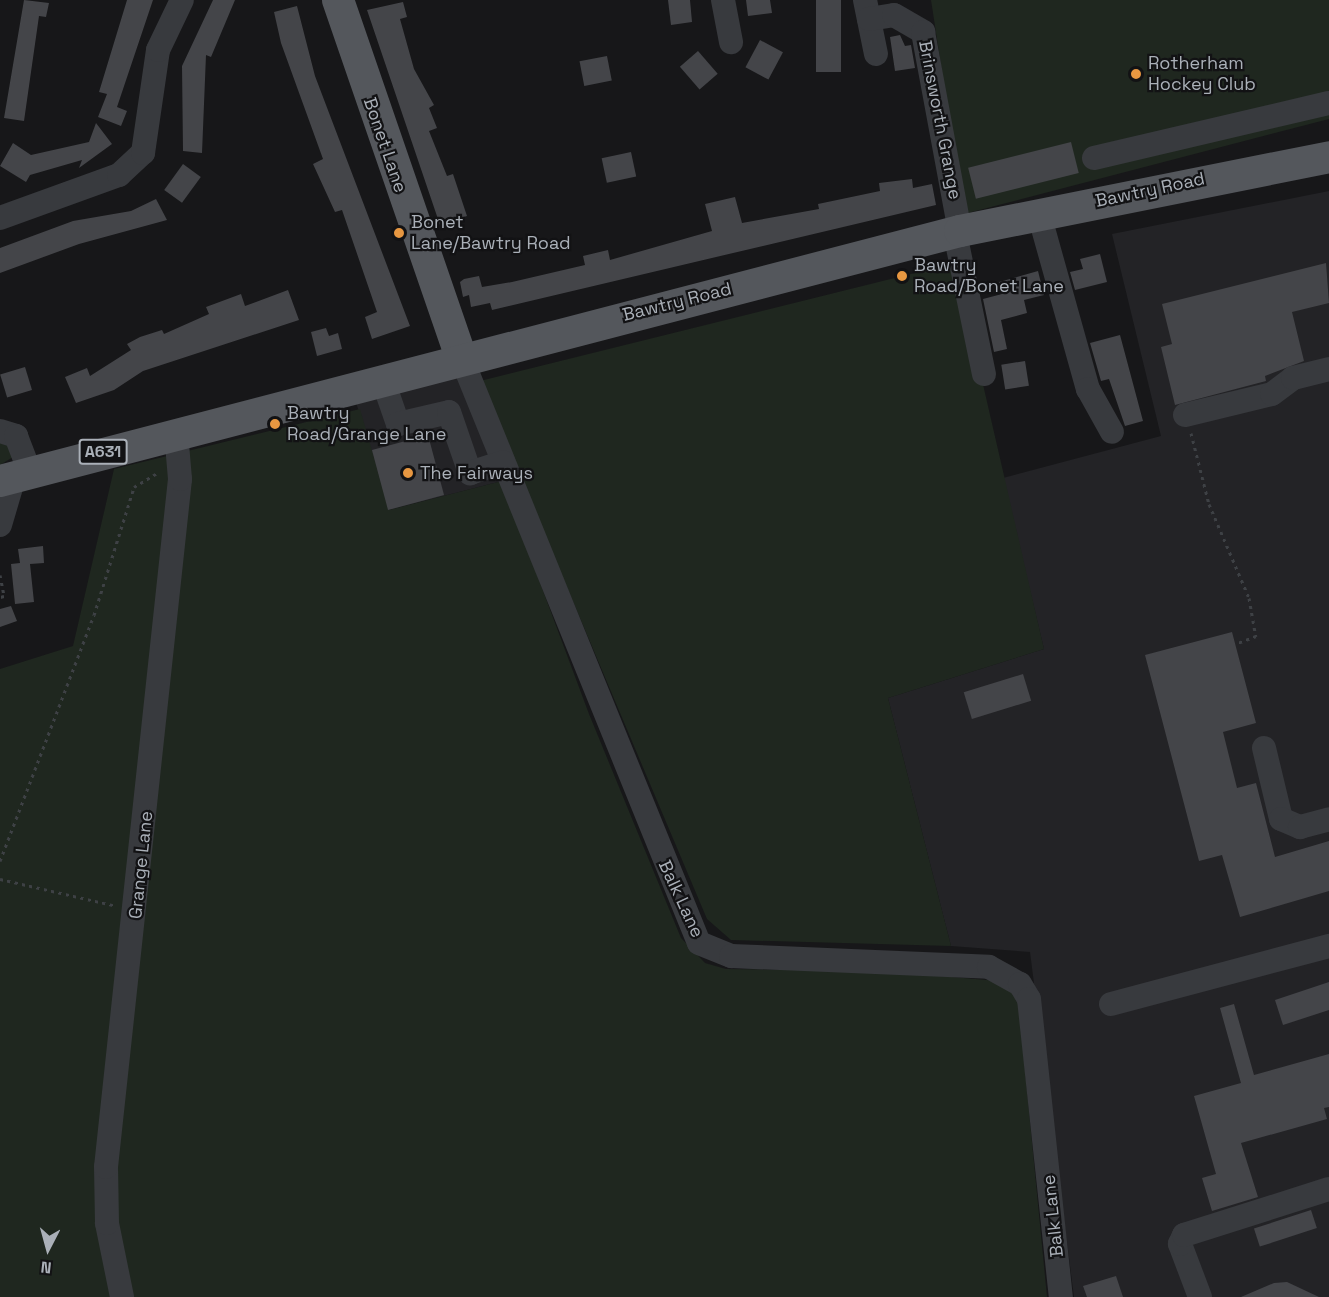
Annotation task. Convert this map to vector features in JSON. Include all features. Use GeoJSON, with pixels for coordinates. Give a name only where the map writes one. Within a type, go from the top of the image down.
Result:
{"type":"FeatureCollection","features":[{"type":"Feature","properties":{"kind":"main road","name":"Bonet Lane"},"geometry":{"type":"LineString","coordinates":[[338,0],[461,357]]}},
{"type":"Feature","properties":{"kind":"main road","name":"Bawtry Road"},"geometry":{"type":"LineString","coordinates":[[15,477],[461,357],[958,232],[1329,157]]}},
{"type":"Feature","properties":{"kind":"street"},"geometry":{"type":"LineString","coordinates":[[0,218],[119,175],[143,153],[158,50],[182,0]]}},
{"type":"Feature","properties":{"kind":"street"},"geometry":{"type":"LineString","coordinates":[[723,0],[731,42]]}},
{"type":"Feature","properties":{"kind":"street"},"geometry":{"type":"LineString","coordinates":[[867,9],[876,54]]}},
{"type":"Feature","properties":{"kind":"street","name":"Brinsworth Grange"},"geometry":{"type":"LineString","coordinates":[[867,9],[894,15],[923,32],[984,374]]}},
{"type":"Feature","properties":{"kind":"street"},"geometry":{"type":"LineString","coordinates":[[1094,158],[1329,103]]}},
{"type":"Feature","properties":{"kind":"street"},"geometry":{"type":"LineString","coordinates":[[1039,214],[1088,389],[1112,432]]}},
{"type":"Feature","properties":{"kind":"street","name":"Balk Lane"},"geometry":{"type":"LineString","coordinates":[[461,357],[699,943],[731,956],[989,967],[1020,984],[1029,999],[1061,1297]]}},
{"type":"Feature","properties":{"kind":"street"},"geometry":{"type":"LineString","coordinates":[[1185,415],[1272,394],[1293,378],[1329,369]]}},
{"type":"Feature","properties":{"kind":"street"},"geometry":{"type":"LineString","coordinates":[[382,378],[398,424],[449,412],[470,473],[503,462]]}},
{"type":"Feature","properties":{"kind":"street"},"geometry":{"type":"LineString","coordinates":[[0,431],[16,436],[15,477],[0,525]]}},
{"type":"Feature","properties":{"kind":"street","name":"Grange Lane"},"geometry":{"type":"LineString","coordinates":[[122,1297],[107,1222],[106,1167],[136,908],[181,466],[176,432]]}},
{"type":"Feature","properties":{"kind":"street"},"geometry":{"type":"LineString","coordinates":[[1264,748],[1281,819],[1300,827],[1329,819]]}},
{"type":"Feature","properties":{"kind":"street"},"geometry":{"type":"LineString","coordinates":[[1111,1004],[1329,946]]}},
{"type":"Feature","properties":{"kind":"street"},"geometry":{"type":"LineString","coordinates":[[1200,1297],[1180,1244],[1184,1235],[1329,1189]]}},
{"type":"Feature","properties":{"kind":"path"},"geometry":{"type":"LineString","coordinates":[[1185,415],[1209,504],[1249,598],[1256,636],[1235,644]]}},
{"type":"Feature","properties":{"kind":"path"},"geometry":{"type":"LineString","coordinates":[[0,861],[94,615],[134,487],[150,475],[181,466]]}},
{"type":"Feature","properties":{"kind":"path"},"geometry":{"type":"LineString","coordinates":[[0,575],[4,596],[0,597]]}},
{"type":"Feature","properties":{"kind":"path"},"geometry":{"type":"LineString","coordinates":[[0,879],[73,899],[136,908]]}},
{"type":"Feature","properties":{"kind":"shaded area","name":"Rotherham Hockey Club"},"geometry":{"type":"Polygon","coordinates":[[[931,0],[1329,0],[1329,119],[964,214],[931,0]]]}},
{"type":"Feature","properties":{"kind":"shaded area"},"geometry":{"type":"Polygon","coordinates":[[[1329,191],[1329,1297],[1074,1297],[1030,952],[951,946],[888,698],[1044,649],[1003,478],[1161,436],[1112,234],[1329,191]]]}},
{"type":"Feature","properties":{"kind":"shaded area"},"geometry":{"type":"Polygon","coordinates":[[[955,263],[1044,649],[888,698],[951,946],[731,940],[707,919],[480,381],[955,263]]]}},
{"type":"Feature","properties":{"kind":"shaded area"},"geometry":{"type":"Polygon","coordinates":[[[461,357],[510,479],[389,510],[351,386],[461,357]]]}},
{"type":"Feature","properties":{"kind":"shaded area"},"geometry":{"type":"Polygon","coordinates":[[[360,409],[389,510],[502,481],[589,714],[681,938],[705,963],[726,969],[880,971],[999,981],[1018,998],[1047,1297],[0,1297],[0,669],[73,646],[114,469],[360,409]]]}},
{"type":"Feature","properties":{"kind":"shaded area"},"geometry":{"type":"Polygon","coordinates":[[[0,439],[18,454],[0,465],[0,439]]]}},
{"type":"Feature","properties":{"kind":"building"},"geometry":{"type":"Polygon","coordinates":[[[24,0],[49,3],[46,17],[39,16],[24,121],[4,118],[24,0]]]}},
{"type":"Feature","properties":{"kind":"building"},"geometry":{"type":"Polygon","coordinates":[[[127,0],[153,0],[117,107],[127,111],[121,126],[98,117],[107,94],[99,92],[127,0]]]}},
{"type":"Feature","properties":{"kind":"building"},"geometry":{"type":"Polygon","coordinates":[[[213,0],[235,0],[211,57],[206,55],[202,153],[183,151],[182,66],[213,0]]]}},
{"type":"Feature","properties":{"kind":"building"},"geometry":{"type":"Polygon","coordinates":[[[668,0],[690,0],[692,22],[671,25],[668,0]]]}},
{"type":"Feature","properties":{"kind":"building"},"geometry":{"type":"Polygon","coordinates":[[[746,0],[770,0],[772,13],[748,16],[746,0]]]}},
{"type":"Feature","properties":{"kind":"building"},"geometry":{"type":"Polygon","coordinates":[[[816,0],[841,0],[841,72],[816,72],[816,0]]]}},
{"type":"Feature","properties":{"kind":"building"},"geometry":{"type":"Polygon","coordinates":[[[403,2],[407,17],[400,19],[414,69],[434,105],[429,108],[437,128],[429,131],[447,176],[453,174],[467,216],[440,225],[367,10],[403,2]]]}},
{"type":"Feature","properties":{"kind":"building"},"geometry":{"type":"Polygon","coordinates":[[[297,6],[315,76],[410,326],[372,339],[365,317],[377,312],[342,210],[335,212],[313,164],[323,159],[281,43],[274,12],[297,6]]]}},
{"type":"Feature","properties":{"kind":"building"},"geometry":{"type":"Polygon","coordinates":[[[900,35],[905,46],[911,45],[915,68],[895,71],[890,37],[900,35]]]}},
{"type":"Feature","properties":{"kind":"building"},"geometry":{"type":"Polygon","coordinates":[[[760,40],[783,52],[768,80],[745,67],[760,40]]]}},
{"type":"Feature","properties":{"kind":"building"},"geometry":{"type":"Polygon","coordinates":[[[698,51],[718,74],[700,89],[680,67],[698,51]]]}},
{"type":"Feature","properties":{"kind":"building"},"geometry":{"type":"Polygon","coordinates":[[[607,56],[612,81],[584,86],[580,61],[607,56]]]}},
{"type":"Feature","properties":{"kind":"building"},"geometry":{"type":"Polygon","coordinates":[[[96,123],[112,144],[79,168],[82,160],[30,175],[26,182],[0,166],[13,143],[31,155],[89,142],[96,123]]]}},
{"type":"Feature","properties":{"kind":"building"},"geometry":{"type":"Polygon","coordinates":[[[1071,142],[1079,173],[976,199],[968,168],[1071,142]]]}},
{"type":"Feature","properties":{"kind":"building"},"geometry":{"type":"Polygon","coordinates":[[[631,152],[636,176],[607,183],[602,158],[631,152]]]}},
{"type":"Feature","properties":{"kind":"building"},"geometry":{"type":"Polygon","coordinates":[[[183,164],[201,177],[182,203],[164,190],[183,164]]]}},
{"type":"Feature","properties":{"kind":"building"},"geometry":{"type":"Polygon","coordinates":[[[912,179],[913,188],[932,184],[936,205],[492,310],[490,303],[471,307],[469,295],[463,297],[460,282],[464,279],[479,276],[482,287],[512,282],[585,265],[583,256],[608,250],[610,260],[712,231],[705,204],[735,197],[742,223],[819,209],[818,204],[880,191],[879,183],[912,179]]]}},
{"type":"Feature","properties":{"kind":"building"},"geometry":{"type":"Polygon","coordinates":[[[156,199],[167,220],[79,244],[0,273],[0,248],[73,221],[131,211],[156,199]]]}},
{"type":"Feature","properties":{"kind":"building"},"geometry":{"type":"Polygon","coordinates":[[[1100,254],[1107,282],[1075,290],[1070,272],[1083,269],[1080,259],[1100,254]]]}},
{"type":"Feature","properties":{"kind":"building"},"geometry":{"type":"Polygon","coordinates":[[[1326,263],[1329,303],[1292,312],[1304,361],[1265,376],[1266,381],[1175,405],[1161,347],[1172,344],[1162,304],[1326,263]]]}},
{"type":"Feature","properties":{"kind":"building"},"geometry":{"type":"Polygon","coordinates":[[[1038,271],[1044,295],[1024,300],[1027,313],[1001,320],[1007,349],[994,352],[983,299],[1002,294],[999,282],[1038,271]]]}},
{"type":"Feature","properties":{"kind":"building"},"geometry":{"type":"Polygon","coordinates":[[[288,290],[299,320],[143,371],[114,390],[76,403],[65,377],[87,368],[90,376],[131,350],[127,344],[140,337],[162,330],[164,334],[209,314],[206,307],[241,294],[245,306],[288,290]]]}},
{"type":"Feature","properties":{"kind":"building"},"geometry":{"type":"Polygon","coordinates":[[[326,328],[329,336],[338,333],[342,349],[317,356],[311,332],[326,328]]]}},
{"type":"Feature","properties":{"kind":"building"},"geometry":{"type":"Polygon","coordinates":[[[1120,335],[1143,421],[1125,426],[1109,379],[1101,381],[1090,343],[1120,335]]]}},
{"type":"Feature","properties":{"kind":"building"},"geometry":{"type":"Polygon","coordinates":[[[1025,361],[1029,386],[1005,389],[1001,365],[1025,361]]]}},
{"type":"Feature","properties":{"kind":"building"},"geometry":{"type":"Polygon","coordinates":[[[25,367],[32,390],[7,398],[0,375],[25,367]]]}},
{"type":"Feature","properties":{"kind":"building","name":"The Fairways"},"geometry":{"type":"Polygon","coordinates":[[[428,435],[444,495],[388,510],[372,450],[428,435]]]}},
{"type":"Feature","properties":{"kind":"building"},"geometry":{"type":"Polygon","coordinates":[[[43,546],[44,563],[30,564],[34,602],[15,604],[11,564],[20,563],[18,549],[43,546]]]}},
{"type":"Feature","properties":{"kind":"building"},"geometry":{"type":"Polygon","coordinates":[[[11,606],[17,621],[0,627],[0,609],[11,606]]]}},
{"type":"Feature","properties":{"kind":"building"},"geometry":{"type":"Polygon","coordinates":[[[1232,632],[1256,723],[1223,732],[1237,788],[1256,783],[1275,857],[1329,841],[1329,891],[1240,917],[1222,855],[1199,861],[1145,655],[1232,632]]]}},
{"type":"Feature","properties":{"kind":"building"},"geometry":{"type":"Polygon","coordinates":[[[1023,674],[1031,701],[972,719],[964,692],[1023,674]]]}},
{"type":"Feature","properties":{"kind":"building"},"geometry":{"type":"Polygon","coordinates":[[[1329,982],[1329,1010],[1283,1025],[1275,1000],[1329,982]]]}},
{"type":"Feature","properties":{"kind":"building"},"geometry":{"type":"Polygon","coordinates":[[[1234,1004],[1254,1075],[1329,1054],[1329,1107],[1324,1108],[1327,1119],[1241,1143],[1258,1197],[1212,1211],[1202,1178],[1216,1174],[1194,1096],[1241,1083],[1220,1008],[1234,1004]]]}},
{"type":"Feature","properties":{"kind":"building"},"geometry":{"type":"Polygon","coordinates":[[[1311,1210],[1317,1228],[1260,1247],[1254,1229],[1311,1210]]]}},
{"type":"Feature","properties":{"kind":"building"},"geometry":{"type":"Polygon","coordinates":[[[1116,1276],[1123,1297],[1087,1297],[1083,1286],[1116,1276]]]}},
{"type":"Feature","properties":{"kind":"building"},"geometry":{"type":"Polygon","coordinates":[[[1287,1282],[1319,1297],[1241,1297],[1274,1283],[1287,1282]]]}},
{"type":"Feature","properties":{"kind":"place","name":"Rotherham Hockey Club"},"geometry":{"type":"Point","coordinates":[1136,74]}},
{"type":"Feature","properties":{"kind":"place","name":"Bonet Lane/Bawtry Road"},"geometry":{"type":"Point","coordinates":[399,233]}},
{"type":"Feature","properties":{"kind":"place","name":"Bawtry Road/Bonet Lane"},"geometry":{"type":"Point","coordinates":[902,276]}},
{"type":"Feature","properties":{"kind":"place","name":"Bawtry Road/Grange Lane"},"geometry":{"type":"Point","coordinates":[275,424]}},
{"type":"Feature","properties":{"kind":"place","name":"The Fairways"},"geometry":{"type":"Point","coordinates":[408,473]}}]}
